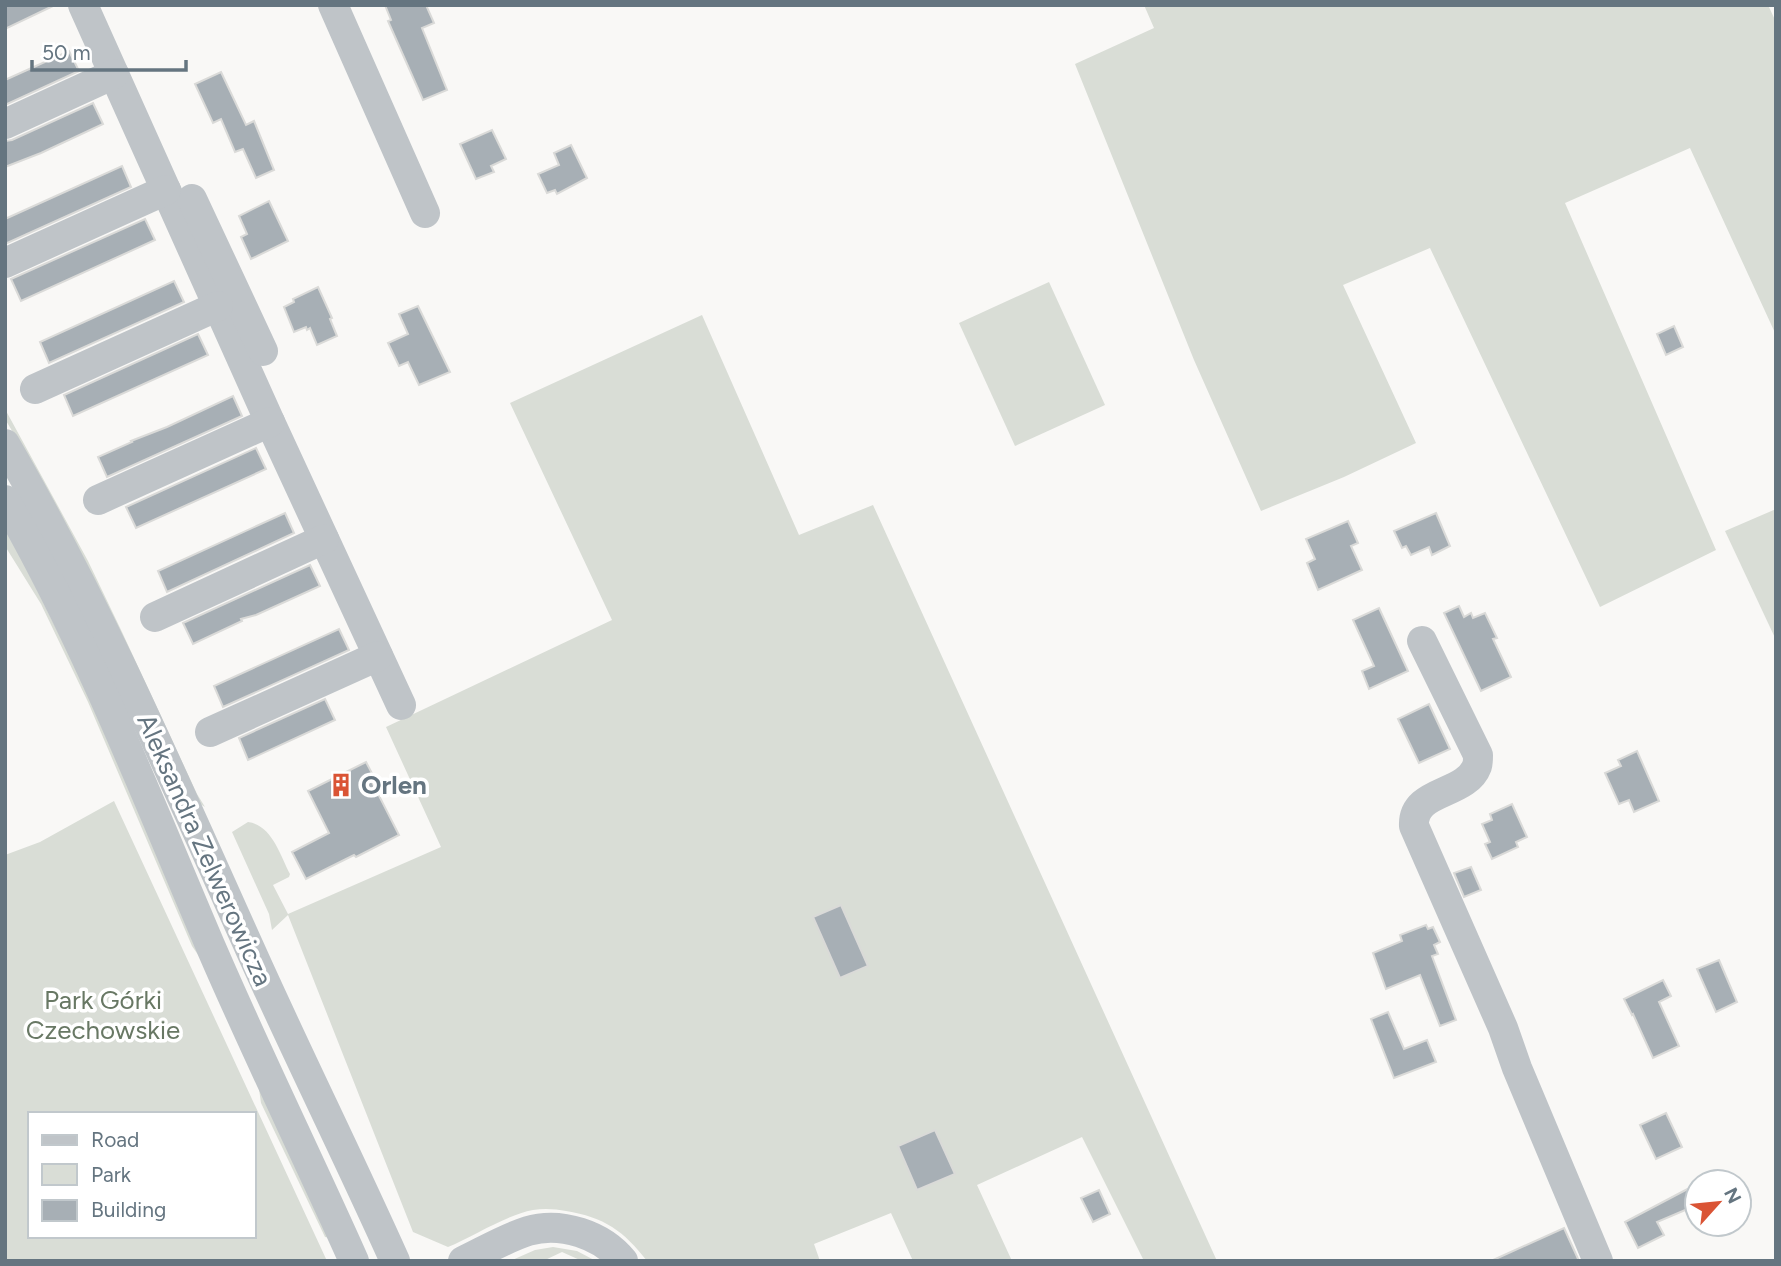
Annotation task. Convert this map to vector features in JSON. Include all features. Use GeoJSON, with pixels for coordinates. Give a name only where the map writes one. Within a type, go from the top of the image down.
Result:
{"type":"FeatureCollection","features":[{"type":"Feature","properties":{"kind":"street"},"geometry":{"type":"LineString","coordinates":[[83,5],[270,422],[401,705]]}},
{"type":"Feature","properties":{"kind":"street"},"geometry":{"type":"LineString","coordinates":[[103,5],[263,351]]}},
{"type":"Feature","properties":{"kind":"street"},"geometry":{"type":"LineString","coordinates":[[333,5],[425,213]]}},
{"type":"Feature","properties":{"kind":"street"},"geometry":{"type":"LineString","coordinates":[[5,124],[114,74]]}},
{"type":"Feature","properties":{"kind":"street"},"geometry":{"type":"LineString","coordinates":[[5,263],[166,190]]}},
{"type":"Feature","properties":{"kind":"street"},"geometry":{"type":"LineString","coordinates":[[35,389],[218,306]]}},
{"type":"Feature","properties":{"kind":"street"},"geometry":{"type":"LineString","coordinates":[[98,500],[270,422]]}},
{"type":"Feature","properties":{"kind":"street","name":"Aleksandra Zelwerowicza"},"geometry":{"type":"LineString","coordinates":[[5,444],[102,627],[395,1261]]}},
{"type":"Feature","properties":{"kind":"street","name":"Aleksandra Zelwerowicza"},"geometry":{"type":"LineString","coordinates":[[5,500],[49,581],[95,678],[215,956],[354,1261]]}},
{"type":"Feature","properties":{"kind":"street"},"geometry":{"type":"LineString","coordinates":[[155,617],[324,539]]}},
{"type":"Feature","properties":{"kind":"street"},"geometry":{"type":"LineString","coordinates":[[1422,641],[1478,755],[1477,767],[1467,780],[1422,804],[1413,817],[1414,826],[1503,1028],[1517,1068],[1598,1261]]}},
{"type":"Feature","properties":{"kind":"street"},"geometry":{"type":"LineString","coordinates":[[211,732],[378,656]]}},
{"type":"Feature","properties":{"kind":"street"},"geometry":{"type":"LineString","coordinates":[[463,1261],[514,1236],[547,1228],[577,1231],[592,1237],[606,1244],[623,1261]]}},
{"type":"Feature","properties":{"kind":"green space"},"geometry":{"type":"Polygon","coordinates":[[[1144,5],[1768,5],[1776,22],[1776,335],[1690,148],[1565,203],[1716,550],[1600,607],[1430,248],[1343,285],[1416,443],[1344,477],[1261,511],[1194,360],[1075,64],[1154,28],[1144,5]]]}},
{"type":"Feature","properties":{"kind":"green space"},"geometry":{"type":"Polygon","coordinates":[[[1049,282],[1105,405],[1015,446],[959,323],[1049,282]]]}},
{"type":"Feature","properties":{"kind":"green space"},"geometry":{"type":"Polygon","coordinates":[[[702,315],[799,535],[873,505],[1217,1261],[1144,1261],[1082,1137],[977,1185],[1012,1261],[913,1261],[891,1213],[814,1244],[820,1261],[647,1261],[630,1241],[612,1227],[591,1217],[554,1209],[533,1210],[512,1216],[448,1247],[413,1232],[288,915],[272,930],[269,914],[232,832],[248,822],[263,829],[274,842],[290,874],[273,885],[288,914],[441,847],[386,727],[612,620],[510,403],[702,315]]]}},
{"type":"Feature","properties":{"kind":"green space"},"geometry":{"type":"Polygon","coordinates":[[[5,409],[88,561],[205,807],[197,802],[33,466],[5,419],[5,409]]]}},
{"type":"Feature","properties":{"kind":"green space"},"geometry":{"type":"Polygon","coordinates":[[[1776,509],[1776,640],[1725,531],[1776,509]]]}},
{"type":"Feature","properties":{"kind":"green space"},"geometry":{"type":"Polygon","coordinates":[[[5,525],[98,713],[203,962],[192,946],[88,702],[41,604],[5,546],[5,525]]]}},
{"type":"Feature","properties":{"kind":"green space","name":"Park Górki Czechowskie"},"geometry":{"type":"Polygon","coordinates":[[[114,801],[327,1261],[5,1261],[5,855],[40,842],[114,801]]]}},
{"type":"Feature","properties":{"kind":"green space"},"geometry":{"type":"Polygon","coordinates":[[[258,1082],[331,1238],[325,1237],[261,1103],[258,1082]]]}},
{"type":"Feature","properties":{"kind":"green space"},"geometry":{"type":"Polygon","coordinates":[[[553,1247],[577,1251],[596,1261],[582,1261],[562,1252],[543,1261],[510,1261],[535,1250],[553,1247]]]}},
{"type":"Feature","properties":{"kind":"building"},"geometry":{"type":"Polygon","coordinates":[[[5,5],[55,5],[5,29],[5,5]]]}},
{"type":"Feature","properties":{"kind":"building"},"geometry":{"type":"Polygon","coordinates":[[[385,5],[426,5],[434,23],[422,28],[447,90],[423,100],[388,21],[391,20],[385,5]]]}},
{"type":"Feature","properties":{"kind":"building"},"geometry":{"type":"Polygon","coordinates":[[[69,51],[79,71],[5,105],[5,80],[69,51]]]}},
{"type":"Feature","properties":{"kind":"building"},"geometry":{"type":"Polygon","coordinates":[[[221,72],[246,125],[254,121],[274,170],[256,178],[243,149],[235,152],[221,119],[213,123],[195,84],[221,72]]]}},
{"type":"Feature","properties":{"kind":"building"},"geometry":{"type":"Polygon","coordinates":[[[93,103],[103,124],[5,167],[5,141],[93,103]]]}},
{"type":"Feature","properties":{"kind":"building"},"geometry":{"type":"Polygon","coordinates":[[[492,130],[506,159],[491,166],[494,172],[476,179],[460,144],[492,130]]]}},
{"type":"Feature","properties":{"kind":"building"},"geometry":{"type":"Polygon","coordinates":[[[571,145],[587,178],[557,194],[555,190],[547,193],[538,174],[559,165],[554,153],[571,145]]]}},
{"type":"Feature","properties":{"kind":"building"},"geometry":{"type":"Polygon","coordinates":[[[122,166],[131,187],[5,244],[5,219],[122,166]]]}},
{"type":"Feature","properties":{"kind":"building"},"geometry":{"type":"Polygon","coordinates":[[[269,201],[288,241],[251,259],[241,237],[247,234],[239,216],[269,201]]]}},
{"type":"Feature","properties":{"kind":"building"},"geometry":{"type":"Polygon","coordinates":[[[145,219],[155,240],[21,301],[11,279],[145,219]]]}},
{"type":"Feature","properties":{"kind":"building"},"geometry":{"type":"Polygon","coordinates":[[[174,281],[184,302],[49,363],[40,342],[174,281]]]}},
{"type":"Feature","properties":{"kind":"building"},"geometry":{"type":"Polygon","coordinates":[[[318,287],[337,336],[317,345],[310,328],[294,332],[284,307],[294,302],[293,299],[318,287]]]}},
{"type":"Feature","properties":{"kind":"building"},"geometry":{"type":"Polygon","coordinates":[[[418,306],[450,372],[419,385],[408,362],[399,366],[388,343],[408,334],[399,314],[418,306]]]}},
{"type":"Feature","properties":{"kind":"building"},"geometry":{"type":"Polygon","coordinates":[[[1674,326],[1683,347],[1666,355],[1657,334],[1674,326]]]}},
{"type":"Feature","properties":{"kind":"building"},"geometry":{"type":"Polygon","coordinates":[[[198,334],[208,355],[73,416],[64,395],[198,334]]]}},
{"type":"Feature","properties":{"kind":"building"},"geometry":{"type":"Polygon","coordinates":[[[233,396],[242,416],[107,477],[98,457],[233,396]]]}},
{"type":"Feature","properties":{"kind":"building"},"geometry":{"type":"Polygon","coordinates":[[[256,448],[266,469],[136,528],[126,507],[256,448]]]}},
{"type":"Feature","properties":{"kind":"building"},"geometry":{"type":"Polygon","coordinates":[[[285,513],[294,533],[167,592],[158,571],[285,513]]]}},
{"type":"Feature","properties":{"kind":"building"},"geometry":{"type":"Polygon","coordinates":[[[1436,513],[1450,546],[1432,555],[1429,547],[1411,555],[1406,546],[1402,548],[1394,531],[1436,513]]]}},
{"type":"Feature","properties":{"kind":"building"},"geometry":{"type":"Polygon","coordinates":[[[1348,521],[1358,543],[1351,546],[1362,570],[1318,590],[1307,563],[1315,559],[1306,539],[1348,521]]]}},
{"type":"Feature","properties":{"kind":"building"},"geometry":{"type":"Polygon","coordinates":[[[310,565],[320,586],[241,619],[242,621],[193,644],[183,623],[310,565]]]}},
{"type":"Feature","properties":{"kind":"building"},"geometry":{"type":"Polygon","coordinates":[[[1459,606],[1464,617],[1471,613],[1473,618],[1485,613],[1497,638],[1493,639],[1511,677],[1481,691],[1444,613],[1459,606]]]}},
{"type":"Feature","properties":{"kind":"building"},"geometry":{"type":"Polygon","coordinates":[[[1379,608],[1408,671],[1369,689],[1362,671],[1374,666],[1353,620],[1379,608]]]}},
{"type":"Feature","properties":{"kind":"building"},"geometry":{"type":"Polygon","coordinates":[[[339,629],[349,650],[223,707],[214,686],[339,629]]]}},
{"type":"Feature","properties":{"kind":"building"},"geometry":{"type":"Polygon","coordinates":[[[325,699],[335,720],[248,760],[239,738],[325,699]]]}},
{"type":"Feature","properties":{"kind":"building"},"geometry":{"type":"Polygon","coordinates":[[[1429,704],[1450,749],[1419,763],[1398,719],[1429,704]]]}},
{"type":"Feature","properties":{"kind":"building"},"geometry":{"type":"Polygon","coordinates":[[[1637,751],[1659,801],[1634,812],[1629,800],[1619,804],[1605,773],[1621,766],[1618,760],[1637,751]]]}},
{"type":"Feature","properties":{"kind":"building"},"geometry":{"type":"Polygon","coordinates":[[[366,762],[375,779],[371,780],[399,835],[306,879],[292,852],[329,833],[308,791],[366,762]]]}},
{"type":"Feature","properties":{"kind":"building"},"geometry":{"type":"Polygon","coordinates":[[[1512,804],[1527,837],[1516,842],[1518,847],[1492,859],[1485,844],[1490,842],[1482,824],[1492,820],[1490,814],[1512,804]]]}},
{"type":"Feature","properties":{"kind":"building"},"geometry":{"type":"Polygon","coordinates":[[[1471,867],[1481,890],[1464,897],[1454,873],[1471,867]]]}},
{"type":"Feature","properties":{"kind":"building"},"geometry":{"type":"Polygon","coordinates":[[[841,905],[868,966],[840,978],[813,917],[841,905]]]}},
{"type":"Feature","properties":{"kind":"building"},"geometry":{"type":"Polygon","coordinates":[[[1426,925],[1428,929],[1433,927],[1440,942],[1434,945],[1438,954],[1432,956],[1456,1020],[1440,1026],[1420,975],[1386,989],[1373,953],[1402,941],[1400,935],[1426,925]]]}},
{"type":"Feature","properties":{"kind":"building"},"geometry":{"type":"Polygon","coordinates":[[[1719,960],[1737,1002],[1716,1012],[1697,969],[1719,960]]]}},
{"type":"Feature","properties":{"kind":"building"},"geometry":{"type":"Polygon","coordinates":[[[1663,980],[1671,996],[1659,1002],[1679,1046],[1653,1058],[1624,999],[1663,980]]]}},
{"type":"Feature","properties":{"kind":"building"},"geometry":{"type":"Polygon","coordinates":[[[1388,1012],[1404,1049],[1427,1040],[1436,1062],[1394,1078],[1371,1019],[1388,1012]]]}},
{"type":"Feature","properties":{"kind":"building"},"geometry":{"type":"Polygon","coordinates":[[[1666,1113],[1682,1147],[1656,1159],[1640,1125],[1666,1113]]]}},
{"type":"Feature","properties":{"kind":"building"},"geometry":{"type":"Polygon","coordinates":[[[935,1130],[955,1174],[917,1190],[898,1146],[935,1130]]]}},
{"type":"Feature","properties":{"kind":"building"},"geometry":{"type":"Polygon","coordinates":[[[1099,1190],[1110,1214],[1093,1222],[1081,1198],[1099,1190]]]}},
{"type":"Feature","properties":{"kind":"building"},"geometry":{"type":"Polygon","coordinates":[[[1683,1191],[1683,1211],[1657,1222],[1664,1235],[1638,1248],[1625,1222],[1683,1191]]]}},
{"type":"Feature","properties":{"kind":"building"},"geometry":{"type":"Polygon","coordinates":[[[1564,1228],[1579,1261],[1491,1261],[1564,1228]]]}},
{"type":"Feature","properties":{"kind":"place","name":"Orlen"},"geometry":{"type":"Point","coordinates":[341,785]}}]}
